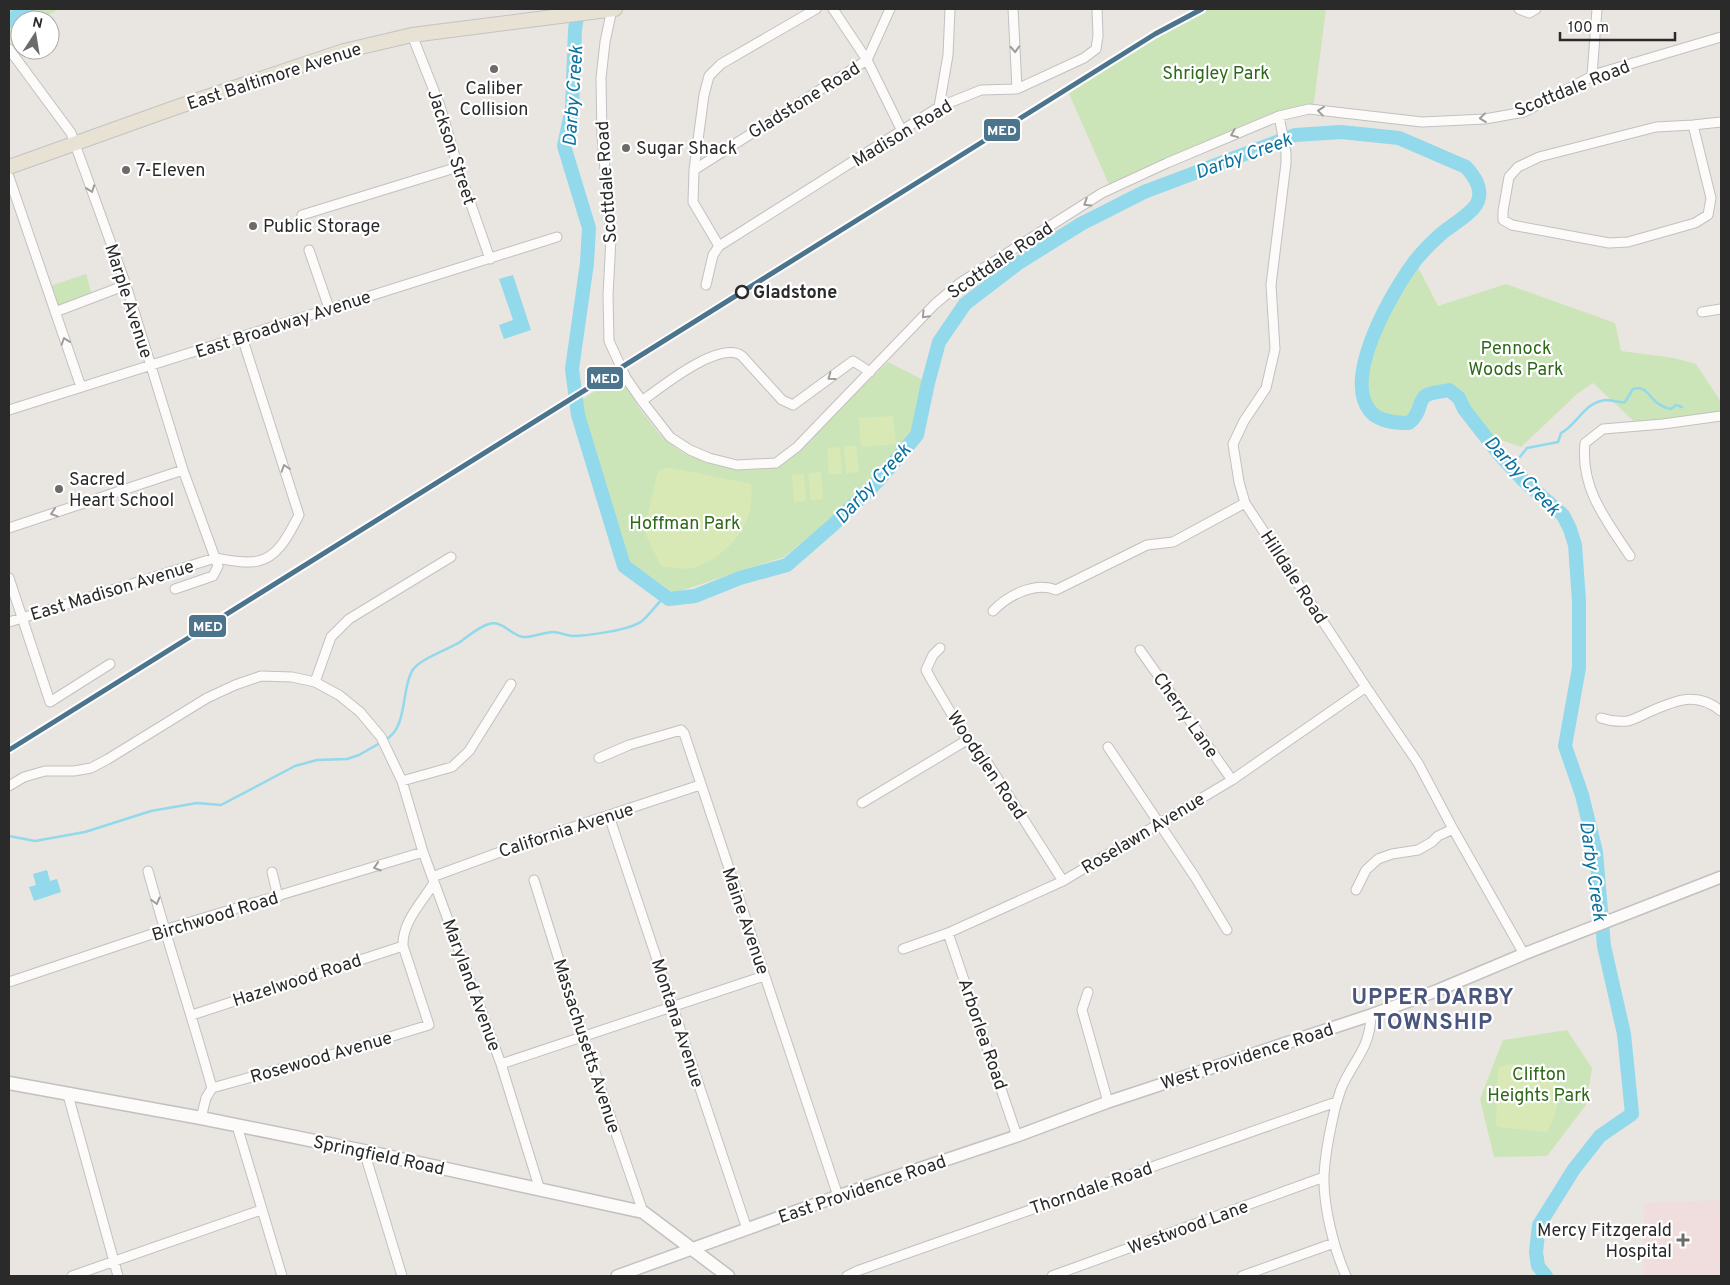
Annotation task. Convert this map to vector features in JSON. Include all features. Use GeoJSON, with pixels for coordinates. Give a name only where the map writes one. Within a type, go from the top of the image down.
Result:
{"type":"FeatureCollection","features":[{"type":"Feature","properties":{"kind":"main road","name":"East Baltimore Avenue"},"geometry":{"type":"LineString","coordinates":[[9,167],[74,143],[337,54],[412,35],[610,9]]}},
{"type":"Feature","properties":{"kind":"main road","name":"Springfield Road"},"geometry":{"type":"LineString","coordinates":[[9,1083],[202,1118],[364,1151],[642,1212],[728,1276]]}},
{"type":"Feature","properties":{"kind":"street","name":"Scottdale Road"},"geometry":{"type":"LineString","coordinates":[[610,9],[601,78],[602,136],[611,238],[608,295],[609,341],[626,378],[670,438],[690,450],[709,458],[737,465],[776,463],[796,447],[936,304],[960,283],[1102,193],[1167,162],[1309,109],[1422,122],[1485,119],[1524,112],[1592,76],[1721,37]]}},
{"type":"Feature","properties":{"kind":"street"},"geometry":{"type":"LineString","coordinates":[[706,286],[713,255],[719,246],[694,202],[694,170],[704,95],[709,76],[721,64],[816,9]]}},
{"type":"Feature","properties":{"kind":"street"},"geometry":{"type":"LineString","coordinates":[[833,9],[867,60],[902,131]]}},
{"type":"Feature","properties":{"kind":"street","name":"Gladstone Road"},"geometry":{"type":"LineString","coordinates":[[694,170],[867,60],[890,9]]}},
{"type":"Feature","properties":{"kind":"street"},"geometry":{"type":"LineString","coordinates":[[939,107],[948,56],[950,9]]}},
{"type":"Feature","properties":{"kind":"street"},"geometry":{"type":"LineString","coordinates":[[1013,9],[1017,89]]}},
{"type":"Feature","properties":{"kind":"street","name":"Madison Road"},"geometry":{"type":"LineString","coordinates":[[719,246],[939,107],[981,90],[1017,89],[1084,58],[1096,49],[1098,9]]}},
{"type":"Feature","properties":{"kind":"street"},"geometry":{"type":"LineString","coordinates":[[1519,9],[1529,13],[1536,9]]}},
{"type":"Feature","properties":{"kind":"street"},"geometry":{"type":"LineString","coordinates":[[1592,76],[1597,9]]}},
{"type":"Feature","properties":{"kind":"street","name":"Jackson Street"},"geometry":{"type":"LineString","coordinates":[[412,35],[440,106],[458,167],[490,260]]}},
{"type":"Feature","properties":{"kind":"street","name":"Marple Avenue"},"geometry":{"type":"LineString","coordinates":[[9,49],[71,133],[126,285],[184,470],[215,558]]}},
{"type":"Feature","properties":{"kind":"street","name":"Hilldale Road"},"geometry":{"type":"LineString","coordinates":[[1280,119],[1286,163],[1271,285],[1275,349],[1266,388],[1244,421],[1232,444],[1245,503],[1418,763],[1524,954]]}},
{"type":"Feature","properties":{"kind":"street"},"geometry":{"type":"LineString","coordinates":[[1693,125],[1711,198],[1708,215],[1695,223],[1628,242],[1608,243],[1512,225],[1503,220],[1509,177],[1518,167],[1539,157],[1656,127],[1721,122]]}},
{"type":"Feature","properties":{"kind":"street"},"geometry":{"type":"LineString","coordinates":[[302,215],[458,167]]}},
{"type":"Feature","properties":{"kind":"street"},"geometry":{"type":"LineString","coordinates":[[9,177],[81,387]]}},
{"type":"Feature","properties":{"kind":"street","name":"East Broadway Avenue"},"geometry":{"type":"LineString","coordinates":[[9,410],[329,308],[490,260],[557,237]]}},
{"type":"Feature","properties":{"kind":"street"},"geometry":{"type":"LineString","coordinates":[[310,250],[329,308]]}},
{"type":"Feature","properties":{"kind":"street"},"geometry":{"type":"LineString","coordinates":[[55,312],[126,285]]}},
{"type":"Feature","properties":{"kind":"street"},"geometry":{"type":"LineString","coordinates":[[1702,312],[1721,309]]}},
{"type":"Feature","properties":{"kind":"street"},"geometry":{"type":"LineString","coordinates":[[175,589],[213,576],[218,566],[215,558],[259,561],[268,557],[277,550],[288,536],[299,515],[242,337]]}},
{"type":"Feature","properties":{"kind":"street"},"geometry":{"type":"LineString","coordinates":[[642,401],[682,371],[711,357],[726,353],[738,353],[782,400],[793,405],[853,361],[870,372]]}},
{"type":"Feature","properties":{"kind":"street"},"geometry":{"type":"LineString","coordinates":[[1630,556],[1599,510],[1591,491],[1584,458],[1585,442],[1603,429],[1721,416]]}},
{"type":"Feature","properties":{"kind":"street"},"geometry":{"type":"LineString","coordinates":[[9,528],[184,470]]}},
{"type":"Feature","properties":{"kind":"street"},"geometry":{"type":"LineString","coordinates":[[992,611],[998,605],[1027,590],[1048,587],[1056,590],[1147,545],[1173,542],[1245,503]]}},
{"type":"Feature","properties":{"kind":"street"},"geometry":{"type":"LineString","coordinates":[[315,682],[331,637],[348,619],[452,557]]}},
{"type":"Feature","properties":{"kind":"street","name":"East Madison Avenue"},"geometry":{"type":"LineString","coordinates":[[9,622],[215,558]]}},
{"type":"Feature","properties":{"kind":"street"},"geometry":{"type":"LineString","coordinates":[[9,578],[50,702],[110,664]]}},
{"type":"Feature","properties":{"kind":"street","name":"Woodglen Road"},"geometry":{"type":"LineString","coordinates":[[940,648],[933,655],[926,670],[967,740],[987,762],[1063,881]]}},
{"type":"Feature","properties":{"kind":"street","name":"Cherry Lane"},"geometry":{"type":"LineString","coordinates":[[1140,650],[1232,780]]}},
{"type":"Feature","properties":{"kind":"street","name":"Maryland Avenue"},"geometry":{"type":"LineString","coordinates":[[9,786],[24,777],[45,771],[74,771],[91,768],[207,698],[261,676],[292,677],[315,682],[339,695],[360,712],[381,737],[402,780],[423,852],[501,1064],[540,1190]]}},
{"type":"Feature","properties":{"kind":"street"},"geometry":{"type":"LineString","coordinates":[[402,780],[452,767],[469,751],[511,684]]}},
{"type":"Feature","properties":{"kind":"street","name":"Roselawn Avenue"},"geometry":{"type":"LineString","coordinates":[[903,950],[948,933],[1063,881],[1232,780],[1366,687]]}},
{"type":"Feature","properties":{"kind":"street"},"geometry":{"type":"LineString","coordinates":[[1601,718],[1616,722],[1630,720],[1680,700],[1703,699],[1721,711]]}},
{"type":"Feature","properties":{"kind":"street","name":"Maine Avenue"},"geometry":{"type":"LineString","coordinates":[[599,758],[629,745],[681,730],[684,733],[838,1196]]}},
{"type":"Feature","properties":{"kind":"street"},"geometry":{"type":"LineString","coordinates":[[862,803],[967,740]]}},
{"type":"Feature","properties":{"kind":"street"},"geometry":{"type":"LineString","coordinates":[[1108,746],[1195,877],[1227,930]]}},
{"type":"Feature","properties":{"kind":"street","name":"California Avenue"},"geometry":{"type":"LineString","coordinates":[[433,880],[522,844],[700,785]]}},
{"type":"Feature","properties":{"kind":"street","name":"Montana Avenue"},"geometry":{"type":"LineString","coordinates":[[609,816],[747,1229]]}},
{"type":"Feature","properties":{"kind":"street"},"geometry":{"type":"LineString","coordinates":[[1356,890],[1366,870],[1378,859],[1392,854],[1418,850],[1438,836],[1453,829]]}},
{"type":"Feature","properties":{"kind":"street","name":"Birchwood Road"},"geometry":{"type":"LineString","coordinates":[[9,982],[164,930],[423,852]]}},
{"type":"Feature","properties":{"kind":"street"},"geometry":{"type":"LineString","coordinates":[[148,871],[212,1088],[206,1098],[202,1118]]}},
{"type":"Feature","properties":{"kind":"street"},"geometry":{"type":"LineString","coordinates":[[272,872],[278,897]]}},
{"type":"Feature","properties":{"kind":"street","name":"West Providence Road"},"geometry":{"type":"LineString","coordinates":[[1108,1102],[1436,992],[1524,954],[1721,877]]}},
{"type":"Feature","properties":{"kind":"street"},"geometry":{"type":"LineString","coordinates":[[403,946],[405,926],[433,880]]}},
{"type":"Feature","properties":{"kind":"street","name":"Massachusetts Avenue"},"geometry":{"type":"LineString","coordinates":[[534,880],[583,1037],[642,1212]]}},
{"type":"Feature","properties":{"kind":"street","name":"Arborlea Road"},"geometry":{"type":"LineString","coordinates":[[948,933],[1017,1136]]}},
{"type":"Feature","properties":{"kind":"street","name":"Hazelwood Road"},"geometry":{"type":"LineString","coordinates":[[192,1015],[403,946]]}},
{"type":"Feature","properties":{"kind":"street","name":"Rosewood Avenue"},"geometry":{"type":"LineString","coordinates":[[212,1088],[429,1025],[403,946]]}},
{"type":"Feature","properties":{"kind":"street"},"geometry":{"type":"LineString","coordinates":[[501,1064],[764,976]]}},
{"type":"Feature","properties":{"kind":"street"},"geometry":{"type":"LineString","coordinates":[[1088,992],[1082,1010],[1108,1102]]}},
{"type":"Feature","properties":{"kind":"street"},"geometry":{"type":"LineString","coordinates":[[1346,1276],[1334,1243],[1324,1177],[1328,1139],[1336,1102],[1347,1075],[1366,1044],[1370,1029],[1370,1015]]}},
{"type":"Feature","properties":{"kind":"street"},"geometry":{"type":"LineString","coordinates":[[68,1095],[118,1276]]}},
{"type":"Feature","properties":{"kind":"street","name":"East Providence Road"},"geometry":{"type":"LineString","coordinates":[[617,1276],[838,1196],[1017,1136],[1108,1102]]}},
{"type":"Feature","properties":{"kind":"street","name":"Thorndale Road"},"geometry":{"type":"LineString","coordinates":[[847,1276],[861,1274],[1336,1102]]}},
{"type":"Feature","properties":{"kind":"street"},"geometry":{"type":"LineString","coordinates":[[237,1126],[282,1276]]}},
{"type":"Feature","properties":{"kind":"street"},"geometry":{"type":"LineString","coordinates":[[364,1151],[402,1276]]}},
{"type":"Feature","properties":{"kind":"street","name":"Westwood Lane"},"geometry":{"type":"LineString","coordinates":[[1052,1276],[1324,1177]]}},
{"type":"Feature","properties":{"kind":"street"},"geometry":{"type":"LineString","coordinates":[[72,1276],[261,1210]]}},
{"type":"Feature","properties":{"kind":"street"},"geometry":{"type":"LineString","coordinates":[[1242,1276],[1334,1243]]}},
{"type":"Feature","properties":{"kind":"shaded area","name":"Mercy Fitzgerald Hospital"},"geometry":{"type":"Polygon","coordinates":[[[1721,1200],[1721,1276],[1644,1276],[1644,1203],[1721,1200]]]}},
{"type":"Feature","properties":{"kind":"green space"},"geometry":{"type":"Polygon","coordinates":[[[9,9],[59,9],[10,10],[9,39],[9,9]]]}},
{"type":"Feature","properties":{"kind":"green space","name":"Shrigley Park"},"geometry":{"type":"Polygon","coordinates":[[[1202,9],[1326,9],[1313,110],[1279,116],[1111,189],[1067,89],[1155,34],[1202,9]]]}},
{"type":"Feature","properties":{"kind":"green space","name":"Pennock Woods Park"},"geometry":{"type":"Polygon","coordinates":[[[1415,261],[1438,306],[1506,284],[1615,323],[1621,351],[1674,358],[1696,364],[1721,402],[1721,416],[1639,426],[1593,383],[1578,393],[1521,447],[1484,434],[1464,409],[1459,398],[1449,390],[1425,396],[1416,416],[1409,423],[1393,422],[1378,418],[1367,406],[1363,391],[1367,355],[1384,313],[1415,261]]]}},
{"type":"Feature","properties":{"kind":"green space"},"geometry":{"type":"Polygon","coordinates":[[[86,274],[92,295],[58,305],[55,304],[50,286],[86,274]]]}},
{"type":"Feature","properties":{"kind":"green space","name":"Hoffman Park"},"geometry":{"type":"Polygon","coordinates":[[[888,362],[925,381],[913,433],[837,514],[784,557],[674,593],[628,561],[580,401],[620,375],[639,408],[661,436],[683,453],[718,466],[736,467],[785,462],[888,362]]]}},
{"type":"Feature","properties":{"kind":"green space"},"geometry":{"type":"Polygon","coordinates":[[[893,416],[896,444],[861,447],[859,418],[893,416]]]}},
{"type":"Feature","properties":{"kind":"green space"},"geometry":{"type":"Polygon","coordinates":[[[844,446],[856,446],[859,472],[846,473],[844,446]]]}},
{"type":"Feature","properties":{"kind":"green space"},"geometry":{"type":"Polygon","coordinates":[[[840,447],[842,474],[829,474],[827,448],[840,447]]]}},
{"type":"Feature","properties":{"kind":"green space"},"geometry":{"type":"Polygon","coordinates":[[[667,467],[751,484],[752,495],[748,517],[738,536],[713,559],[688,569],[661,566],[644,531],[658,471],[667,467]]]}},
{"type":"Feature","properties":{"kind":"green space"},"geometry":{"type":"Polygon","coordinates":[[[821,472],[823,499],[811,500],[808,473],[821,472]]]}},
{"type":"Feature","properties":{"kind":"green space"},"geometry":{"type":"Polygon","coordinates":[[[804,474],[806,501],[794,502],[792,475],[804,474]]]}},
{"type":"Feature","properties":{"kind":"green space","name":"Clifton Heights Park"},"geometry":{"type":"Polygon","coordinates":[[[1567,1030],[1592,1068],[1586,1105],[1547,1156],[1494,1157],[1480,1099],[1503,1040],[1567,1030]]]}},
{"type":"Feature","properties":{"kind":"green space"},"geometry":{"type":"Polygon","coordinates":[[[1510,1064],[1541,1070],[1552,1077],[1556,1084],[1558,1100],[1554,1118],[1547,1132],[1498,1127],[1496,1125],[1498,1067],[1510,1064]]]}},
{"type":"Feature","properties":{"kind":"water"},"geometry":{"type":"Polygon","coordinates":[[[513,275],[531,330],[504,339],[499,325],[513,320],[499,279],[513,275]]]}},
{"type":"Feature","properties":{"kind":"water"},"geometry":{"type":"Polygon","coordinates":[[[47,870],[50,881],[57,879],[61,892],[34,901],[29,887],[36,885],[33,874],[47,870]]]}},
{"type":"Feature","properties":{"kind":"waterway","name":"Darby Creek"},"geometry":{"type":"LineString","coordinates":[[9,21],[27,9]]}},
{"type":"Feature","properties":{"kind":"waterway","name":"Darby Creek"},"geometry":{"type":"LineString","coordinates":[[578,9],[575,30],[572,108],[564,146],[589,228],[587,263],[572,369],[578,415],[624,566],[669,599],[695,596],[740,578],[787,565],[834,524],[878,481],[917,435],[939,342],[965,304],[1020,262],[1081,224],[1144,192],[1295,135],[1341,132],[1399,138],[1466,167],[1472,174],[1479,187],[1476,205],[1441,234],[1421,254],[1406,274],[1384,312],[1366,356],[1362,377],[1363,396],[1370,411],[1378,418],[1393,422],[1409,423],[1416,416],[1421,401],[1425,396],[1449,390],[1459,398],[1464,409],[1499,454],[1523,480],[1563,515],[1575,545],[1579,601],[1579,668],[1565,746],[1582,795],[1596,852],[1604,946],[1624,1034],[1632,1114],[1600,1136],[1574,1169],[1539,1225],[1536,1252],[1538,1266],[1546,1276]]}},
{"type":"Feature","properties":{"kind":"waterway"},"geometry":{"type":"LineString","coordinates":[[1511,468],[1527,448],[1558,442],[1561,433],[1592,405],[1606,400],[1625,402],[1633,389],[1641,388],[1656,402],[1665,407],[1671,409],[1676,405],[1682,407]]}},
{"type":"Feature","properties":{"kind":"waterway"},"geometry":{"type":"LineString","coordinates":[[385,740],[392,734],[401,718],[406,688],[412,671],[427,659],[460,642],[481,627],[494,623],[523,637],[553,632],[572,636],[608,632],[642,621],[665,596]]}},
{"type":"Feature","properties":{"kind":"waterway"},"geometry":{"type":"LineString","coordinates":[[9,836],[35,841],[85,832],[151,811],[197,803],[221,805],[295,766],[317,760],[347,759],[359,755],[380,743]]}},
{"type":"Feature","properties":{"kind":"transit line","name":"MED"},"geometry":{"type":"LineString","coordinates":[[9,750],[1155,34],[1202,9]]}},
{"type":"Feature","properties":{"kind":"place","name":"Caliber Collision"},"geometry":{"type":"Point","coordinates":[494,69]}},
{"type":"Feature","properties":{"kind":"place","name":"Sugar Shack"},"geometry":{"type":"Point","coordinates":[626,148]}},
{"type":"Feature","properties":{"kind":"place","name":"7-Eleven"},"geometry":{"type":"Point","coordinates":[126,170]}},
{"type":"Feature","properties":{"kind":"place","name":"Public Storage"},"geometry":{"type":"Point","coordinates":[253,226]}},
{"type":"Feature","properties":{"kind":"place","name":"Gladstone"},"geometry":{"type":"Point","coordinates":[742,292]}},
{"type":"Feature","properties":{"kind":"place","name":"Sacred Heart School"},"geometry":{"type":"Point","coordinates":[59,489]}},
{"type":"Feature","properties":{"kind":"place","name":"Mercy Fitzgerald Hospital"},"geometry":{"type":"Point","coordinates":[1683,1240]}},
{"type":"Feature","properties":{"kind":"district","name":"UPPER DARBY TOWNSHIP"},"geometry":{"type":"Point","coordinates":[1433,1008]}}]}
